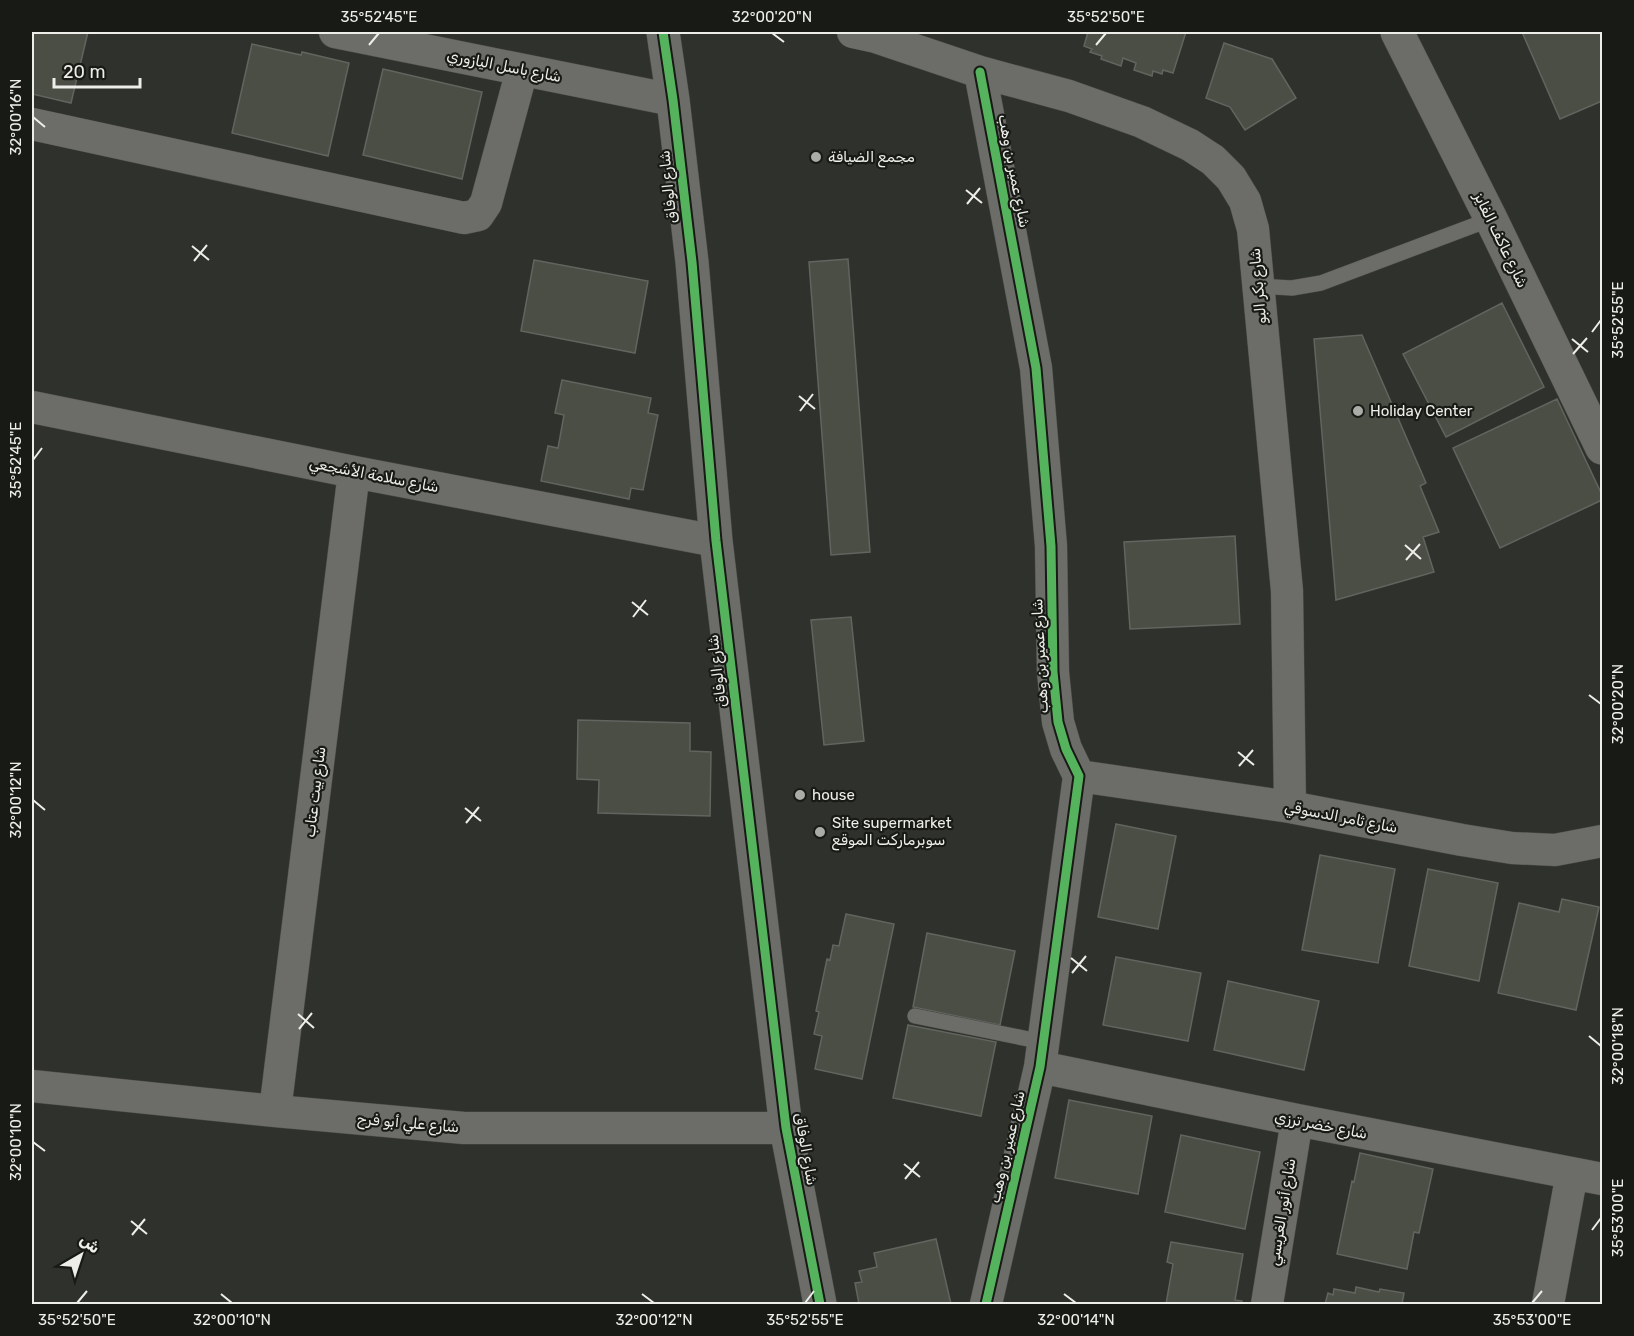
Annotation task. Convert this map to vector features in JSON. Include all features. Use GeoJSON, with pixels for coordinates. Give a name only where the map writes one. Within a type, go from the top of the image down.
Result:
{"type":"FeatureCollection","features":[{"type":"Feature","properties":{"kind":"street","name":"شارع باسل اليازوري"},"geometry":{"type":"LineString","coordinates":[[335,32],[673,100]]}},
{"type":"Feature","properties":{"kind":"street","name":"شارع الوفاق"},"geometry":{"type":"LineString","coordinates":[[663,32],[692,262],[717,541],[786,1128],[819,1305]]}},
{"type":"Feature","properties":{"kind":"street","name":"شارع بكر البو"},"geometry":{"type":"LineString","coordinates":[[853,32],[876,37],[980,72],[1069,96],[1142,122],[1190,145],[1213,160],[1231,178],[1245,201],[1252,229],[1287,591],[1290,807]]}},
{"type":"Feature","properties":{"kind":"street","name":"شارع عاكف الفايز"},"geometry":{"type":"LineString","coordinates":[[1397,32],[1602,448]]}},
{"type":"Feature","properties":{"kind":"street"},"geometry":{"type":"LineString","coordinates":[[32,124],[464,218],[478,215],[486,203],[522,70]]}},
{"type":"Feature","properties":{"kind":"street","name":"شارع عمير بن وهب"},"geometry":{"type":"LineString","coordinates":[[980,72],[1036,368],[1051,546],[1053,672],[1058,722],[1066,749],[1079,776],[1042,1054],[986,1305]]}},
{"type":"Feature","properties":{"kind":"street","name":"شارع سلامة الأشجعي"},"geometry":{"type":"LineString","coordinates":[[32,407],[354,472],[717,541]]}},
{"type":"Feature","properties":{"kind":"street","name":"شارع بيت عتاب"},"geometry":{"type":"LineString","coordinates":[[275,1112],[354,472]]}},
{"type":"Feature","properties":{"kind":"street","name":"شارع ثامر الدسوقي"},"geometry":{"type":"LineString","coordinates":[[1079,776],[1290,807],[1512,848],[1555,850],[1602,841]]}},
{"type":"Feature","properties":{"kind":"street","name":"شارع خضر ترزي"},"geometry":{"type":"LineString","coordinates":[[1042,1054],[1297,1120],[1602,1179]]}},
{"type":"Feature","properties":{"kind":"street","name":"شارع علي أبو فرح"},"geometry":{"type":"LineString","coordinates":[[32,1086],[275,1112],[464,1128],[786,1128]]}},
{"type":"Feature","properties":{"kind":"street","name":"شارع أنور الغريسي"},"geometry":{"type":"LineString","coordinates":[[1267,1305],[1297,1120]]}},
{"type":"Feature","properties":{"kind":"street"},"geometry":{"type":"LineString","coordinates":[[1548,1305],[1572,1173]]}},
{"type":"Feature","properties":{"kind":"lane"},"geometry":{"type":"LineString","coordinates":[[1258,286],[1292,288],[1321,283],[1491,219]]}},
{"type":"Feature","properties":{"kind":"lane"},"geometry":{"type":"LineString","coordinates":[[915,1016],[1042,1054]]}},
{"type":"Feature","properties":{"kind":"building"},"geometry":{"type":"Polygon","coordinates":[[[32,32],[88,32],[71,103],[32,94],[32,32]]]}},
{"type":"Feature","properties":{"kind":"building"},"geometry":{"type":"Polygon","coordinates":[[[1088,32],[1186,32],[1173,73],[1163,70],[1162,74],[1153,71],[1152,76],[1134,70],[1136,63],[1123,58],[1121,66],[1101,59],[1102,56],[1090,52],[1092,49],[1084,46],[1088,32]]]}},
{"type":"Feature","properties":{"kind":"building"},"geometry":{"type":"Polygon","coordinates":[[[1522,32],[1602,32],[1602,101],[1560,119],[1522,32]]]}},
{"type":"Feature","properties":{"kind":"building"},"geometry":{"type":"Polygon","coordinates":[[[1224,43],[1272,59],[1296,98],[1245,130],[1230,107],[1206,98],[1224,43]]]}},
{"type":"Feature","properties":{"kind":"building"},"geometry":{"type":"Polygon","coordinates":[[[252,44],[349,63],[328,156],[232,133],[252,44]]]}},
{"type":"Feature","properties":{"kind":"building"},"geometry":{"type":"Polygon","coordinates":[[[383,69],[482,92],[462,179],[363,155],[383,69]]]}},
{"type":"Feature","properties":{"kind":"building"},"geometry":{"type":"Polygon","coordinates":[[[848,259],[870,552],[831,555],[809,262],[848,259]]]}},
{"type":"Feature","properties":{"kind":"building"},"geometry":{"type":"Polygon","coordinates":[[[534,260],[648,281],[635,353],[521,331],[534,260]]]}},
{"type":"Feature","properties":{"kind":"building"},"geometry":{"type":"Polygon","coordinates":[[[1502,303],[1544,387],[1446,437],[1403,354],[1502,303]]]}},
{"type":"Feature","properties":{"kind":"building","name":"Holiday Center"},"geometry":{"type":"Polygon","coordinates":[[[1362,335],[1426,483],[1420,486],[1439,532],[1423,537],[1434,572],[1336,600],[1314,339],[1362,335]]]}},
{"type":"Feature","properties":{"kind":"building"},"geometry":{"type":"Polygon","coordinates":[[[562,380],[651,398],[648,413],[658,415],[643,490],[631,488],[629,499],[541,481],[548,446],[558,448],[564,415],[555,413],[562,380]]]}},
{"type":"Feature","properties":{"kind":"building"},"geometry":{"type":"Polygon","coordinates":[[[1557,399],[1602,495],[1602,500],[1500,548],[1453,448],[1557,399]]]}},
{"type":"Feature","properties":{"kind":"building"},"geometry":{"type":"Polygon","coordinates":[[[1235,536],[1240,624],[1130,629],[1124,542],[1235,536]]]}},
{"type":"Feature","properties":{"kind":"building"},"geometry":{"type":"Polygon","coordinates":[[[851,617],[864,741],[824,745],[811,620],[851,617]]]}},
{"type":"Feature","properties":{"kind":"building"},"geometry":{"type":"Polygon","coordinates":[[[578,720],[690,723],[690,751],[711,752],[710,816],[598,813],[599,780],[577,779],[578,720]]]}},
{"type":"Feature","properties":{"kind":"building"},"geometry":{"type":"Polygon","coordinates":[[[1116,824],[1176,836],[1158,929],[1098,917],[1116,824]]]}},
{"type":"Feature","properties":{"kind":"building"},"geometry":{"type":"Polygon","coordinates":[[[1320,855],[1395,869],[1378,963],[1302,950],[1320,855]]]}},
{"type":"Feature","properties":{"kind":"building"},"geometry":{"type":"Polygon","coordinates":[[[1428,869],[1498,883],[1479,981],[1409,966],[1428,869]]]}},
{"type":"Feature","properties":{"kind":"building"},"geometry":{"type":"Polygon","coordinates":[[[1562,899],[1599,907],[1576,1010],[1498,993],[1519,903],[1559,912],[1562,899]]]}},
{"type":"Feature","properties":{"kind":"building"},"geometry":{"type":"Polygon","coordinates":[[[846,914],[894,924],[862,1079],[815,1069],[822,1036],[814,1034],[819,1012],[816,1011],[827,959],[830,960],[833,945],[839,946],[846,914]]]}},
{"type":"Feature","properties":{"kind":"building"},"geometry":{"type":"Polygon","coordinates":[[[927,933],[1015,951],[1000,1025],[913,1007],[927,933]]]}},
{"type":"Feature","properties":{"kind":"building"},"geometry":{"type":"Polygon","coordinates":[[[1116,957],[1201,973],[1188,1041],[1103,1025],[1116,957]]]}},
{"type":"Feature","properties":{"kind":"building"},"geometry":{"type":"Polygon","coordinates":[[[1228,981],[1319,1001],[1304,1070],[1214,1050],[1228,981]]]}},
{"type":"Feature","properties":{"kind":"building"},"geometry":{"type":"Polygon","coordinates":[[[908,1025],[996,1042],[981,1116],[893,1098],[908,1025]]]}},
{"type":"Feature","properties":{"kind":"building"},"geometry":{"type":"Polygon","coordinates":[[[1069,1100],[1152,1116],[1138,1194],[1055,1178],[1069,1100]]]}},
{"type":"Feature","properties":{"kind":"building"},"geometry":{"type":"Polygon","coordinates":[[[1181,1135],[1260,1152],[1245,1229],[1165,1212],[1181,1135]]]}},
{"type":"Feature","properties":{"kind":"building"},"geometry":{"type":"Polygon","coordinates":[[[1360,1153],[1433,1169],[1419,1233],[1414,1232],[1407,1269],[1337,1254],[1360,1153]]]}},
{"type":"Feature","properties":{"kind":"building"},"geometry":{"type":"Polygon","coordinates":[[[936,1239],[951,1304],[859,1304],[855,1283],[862,1282],[859,1271],[877,1267],[874,1253],[936,1239]]]}},
{"type":"Feature","properties":{"kind":"building"},"geometry":{"type":"Polygon","coordinates":[[[1171,1242],[1243,1254],[1235,1300],[1242,1301],[1241,1304],[1166,1304],[1173,1264],[1167,1262],[1171,1242]]]}},
{"type":"Feature","properties":{"kind":"building"},"geometry":{"type":"Polygon","coordinates":[[[1356,1287],[1379,1292],[1380,1289],[1404,1293],[1402,1304],[1325,1304],[1328,1293],[1333,1295],[1334,1289],[1355,1293],[1356,1287]]]}},
{"type":"Feature","properties":{"kind":"cycle path"},"geometry":{"type":"LineString","coordinates":[[663,32],[692,262],[716,541],[786,1128],[820,1304]]}},
{"type":"Feature","properties":{"kind":"cycle path"},"geometry":{"type":"LineString","coordinates":[[980,72],[1036,368],[1051,546],[1053,672],[1058,722],[1066,749],[1079,776],[1040,1067],[986,1304]]}},
{"type":"Feature","properties":{"kind":"place","name":"مجمع الضيافة"},"geometry":{"type":"Point","coordinates":[816,157]}},
{"type":"Feature","properties":{"kind":"place","name":"Holiday Center"},"geometry":{"type":"Point","coordinates":[1358,411]}},
{"type":"Feature","properties":{"kind":"place","name":"house"},"geometry":{"type":"Point","coordinates":[800,795]}},
{"type":"Feature","properties":{"kind":"place","name":"Site supermarket سوبرماركت الموقع"},"geometry":{"type":"Point","coordinates":[820,832]}}]}
